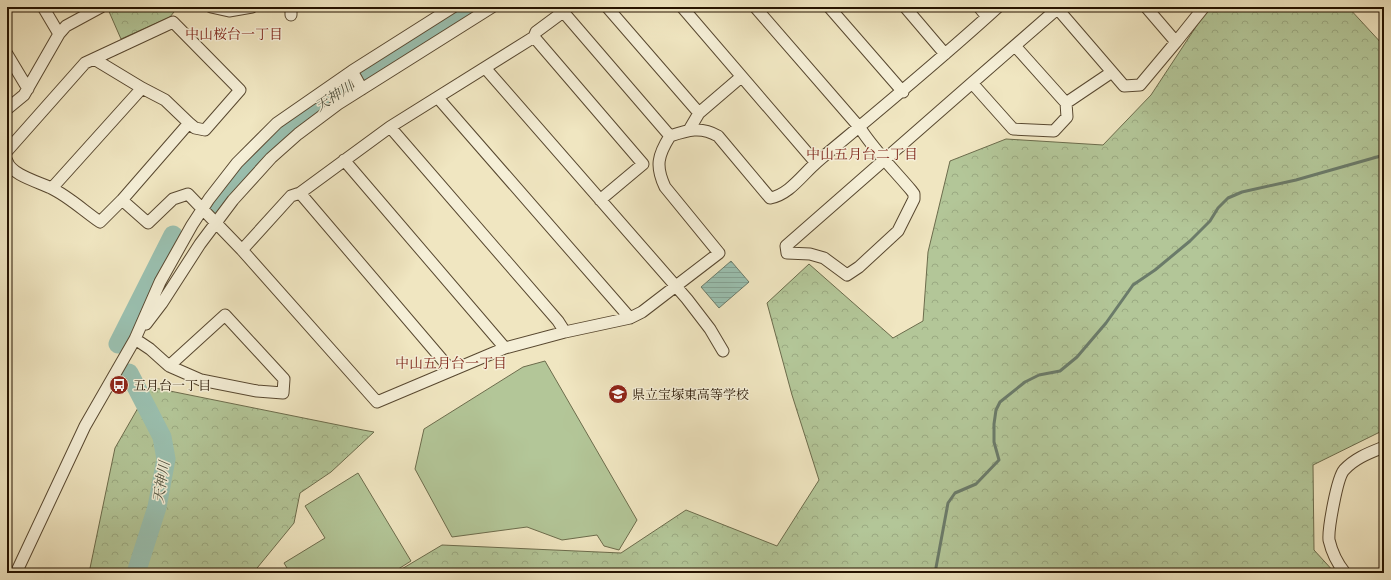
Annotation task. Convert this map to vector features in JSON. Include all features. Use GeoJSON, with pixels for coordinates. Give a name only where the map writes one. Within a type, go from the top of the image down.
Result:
{"type":"FeatureCollection","features":[{"type":"Feature","properties":{"kind":"street"},"geometry":{"type":"LineString","coordinates":[[43,7],[59,34]]}},
{"type":"Feature","properties":{"kind":"street"},"geometry":{"type":"LineString","coordinates":[[7,108],[24,95],[59,34],[66,26],[101,7]]}},
{"type":"Feature","properties":{"kind":"street"},"geometry":{"type":"LineString","coordinates":[[211,7],[229,11],[252,7]]}},
{"type":"Feature","properties":{"kind":"street"},"geometry":{"type":"LineString","coordinates":[[16,573],[85,426],[135,339],[160,282],[202,209],[237,163],[276,123],[352,71],[454,7]]}},
{"type":"Feature","properties":{"kind":"street"},"geometry":{"type":"LineString","coordinates":[[135,339],[162,303],[200,244],[233,200],[271,158],[310,125],[338,104],[479,10],[492,7]]}},
{"type":"Feature","properties":{"kind":"street"},"geometry":{"type":"LineString","coordinates":[[606,7],[699,113]]}},
{"type":"Feature","properties":{"kind":"street"},"geometry":{"type":"LineString","coordinates":[[682,7],[741,78],[816,163]]}},
{"type":"Feature","properties":{"kind":"street"},"geometry":{"type":"LineString","coordinates":[[755,7],[860,128],[885,160],[914,194],[912,204],[898,231],[859,267],[847,275],[824,258],[810,254],[787,254],[786,246],[885,160],[972,83],[1015,46],[1056,8],[1124,86],[1140,85],[1204,7]]}},
{"type":"Feature","properties":{"kind":"street"},"geometry":{"type":"LineString","coordinates":[[829,7],[903,92]]}},
{"type":"Feature","properties":{"kind":"street"},"geometry":{"type":"LineString","coordinates":[[905,7],[945,54]]}},
{"type":"Feature","properties":{"kind":"street"},"geometry":{"type":"LineString","coordinates":[[979,7],[987,17]]}},
{"type":"Feature","properties":{"kind":"street"},"geometry":{"type":"LineString","coordinates":[[122,200],[148,223],[173,199],[188,194],[242,250],[377,402],[505,348],[565,332],[630,318],[642,312],[719,253],[665,186],[658,174],[660,158],[664,146],[670,136],[689,130],[701,129],[718,136],[770,198],[780,196],[816,163],[903,92],[998,7]]}},
{"type":"Feature","properties":{"kind":"street"},"geometry":{"type":"LineString","coordinates":[[1146,7],[1176,42]]}},
{"type":"Feature","properties":{"kind":"street"},"geometry":{"type":"LineString","coordinates":[[242,250],[291,196],[300,193],[390,127],[486,69],[534,37],[536,32],[561,9],[670,136]]}},
{"type":"Feature","properties":{"kind":"street"},"geometry":{"type":"LineString","coordinates":[[7,151],[85,63],[173,22],[240,90],[205,130],[195,128],[165,100],[94,59]]}},
{"type":"Feature","properties":{"kind":"street"},"geometry":{"type":"LineString","coordinates":[[534,37],[642,164],[600,200]]}},
{"type":"Feature","properties":{"kind":"street"},"geometry":{"type":"LineString","coordinates":[[972,83],[1013,129],[1054,131],[1067,117],[1066,103],[1015,46]]}},
{"type":"Feature","properties":{"kind":"street"},"geometry":{"type":"LineString","coordinates":[[7,54],[28,89]]}},
{"type":"Feature","properties":{"kind":"street"},"geometry":{"type":"LineString","coordinates":[[486,69],[676,287],[710,329],[723,351]]}},
{"type":"Feature","properties":{"kind":"street"},"geometry":{"type":"LineString","coordinates":[[352,71],[362,89]]}},
{"type":"Feature","properties":{"kind":"street"},"geometry":{"type":"LineString","coordinates":[[1066,103],[1112,72]]}},
{"type":"Feature","properties":{"kind":"street"},"geometry":{"type":"LineString","coordinates":[[689,130],[699,113],[741,78]]}},
{"type":"Feature","properties":{"kind":"street"},"geometry":{"type":"LineString","coordinates":[[52,188],[142,88]]}},
{"type":"Feature","properties":{"kind":"street"},"geometry":{"type":"LineString","coordinates":[[438,98],[630,318]]}},
{"type":"Feature","properties":{"kind":"street"},"geometry":{"type":"LineString","coordinates":[[7,161],[8,165],[18,172],[35,182],[52,188],[100,222],[122,200],[189,123]]}},
{"type":"Feature","properties":{"kind":"street"},"geometry":{"type":"LineString","coordinates":[[390,127],[553,315],[565,332]]}},
{"type":"Feature","properties":{"kind":"street"},"geometry":{"type":"LineString","coordinates":[[344,160],[505,348]]}},
{"type":"Feature","properties":{"kind":"street"},"geometry":{"type":"LineString","coordinates":[[300,193],[452,370]]}},
{"type":"Feature","properties":{"kind":"street"},"geometry":{"type":"LineString","coordinates":[[135,339],[150,349],[169,366],[201,380],[257,391],[283,393],[284,379],[225,315],[169,366]]}},
{"type":"Feature","properties":{"kind":"street"},"geometry":{"type":"LineString","coordinates":[[1345,573],[1335,560],[1329,538],[1336,489],[1343,472],[1357,458],[1384,448]]}},
{"type":"Feature","properties":{"kind":"green space"},"geometry":{"type":"Polygon","coordinates":[[[107,7],[178,7],[170,17],[121,39],[107,7]]]}},
{"type":"Feature","properties":{"kind":"green space"},"geometry":{"type":"Polygon","coordinates":[[[1209,7],[1348,7],[1384,46],[1384,430],[1313,465],[1314,550],[1335,573],[395,573],[442,545],[621,553],[686,510],[777,546],[819,480],[792,395],[767,303],[809,264],[893,338],[923,321],[928,252],[950,161],[1006,139],[1103,145],[1151,95],[1209,7]]]}},
{"type":"Feature","properties":{"kind":"green space"},"geometry":{"type":"Polygon","coordinates":[[[545,361],[637,520],[619,550],[604,546],[597,535],[562,540],[527,527],[452,537],[415,469],[424,429],[523,367],[545,361]]]}},
{"type":"Feature","properties":{"kind":"green space"},"geometry":{"type":"Polygon","coordinates":[[[150,387],[374,432],[331,472],[300,493],[294,523],[253,573],[89,573],[115,448],[150,387]]]}},
{"type":"Feature","properties":{"kind":"green space"},"geometry":{"type":"Polygon","coordinates":[[[358,473],[411,561],[392,573],[290,573],[284,563],[325,538],[305,506],[358,473]]]}},
{"type":"Feature","properties":{"kind":"shaded area"},"geometry":{"type":"Polygon","coordinates":[[[731,261],[749,282],[719,308],[701,287],[731,261]]]}},
{"type":"Feature","properties":{"kind":"waterway","name":"天神川"},"geometry":{"type":"LineString","coordinates":[[214,207],[256,158],[286,131],[364,75],[473,7]]}},
{"type":"Feature","properties":{"kind":"waterway"},"geometry":{"type":"LineString","coordinates":[[935,573],[948,503],[955,493],[976,484],[999,460],[994,442],[994,424],[996,410],[1000,402],[1025,382],[1039,375],[1060,371],[1077,357],[1106,323],[1133,285],[1155,270],[1190,241],[1210,221],[1218,208],[1228,198],[1242,192],[1296,180],[1384,155]]}},
{"type":"Feature","properties":{"kind":"waterway","name":"天神川"},"geometry":{"type":"LineString","coordinates":[[118,344],[173,235]]}},
{"type":"Feature","properties":{"kind":"waterway","name":"天神川"},"geometry":{"type":"LineString","coordinates":[[129,373],[162,437],[166,459],[157,507],[136,573]]}},
{"type":"Feature","properties":{"kind":"place","name":"五月台一丁目"},"geometry":{"type":"Point","coordinates":[119,385]}},
{"type":"Feature","properties":{"kind":"place","name":"県立宝塚東高等学校"},"geometry":{"type":"Point","coordinates":[618,394]}},
{"type":"Feature","properties":{"kind":"district","name":"中山桜台一丁目"},"geometry":{"type":"Point","coordinates":[234,34]}},
{"type":"Feature","properties":{"kind":"district","name":"中山五月台二丁目"},"geometry":{"type":"Point","coordinates":[862,154]}},
{"type":"Feature","properties":{"kind":"district","name":"中山五月台一丁目"},"geometry":{"type":"Point","coordinates":[451,363]}}]}
